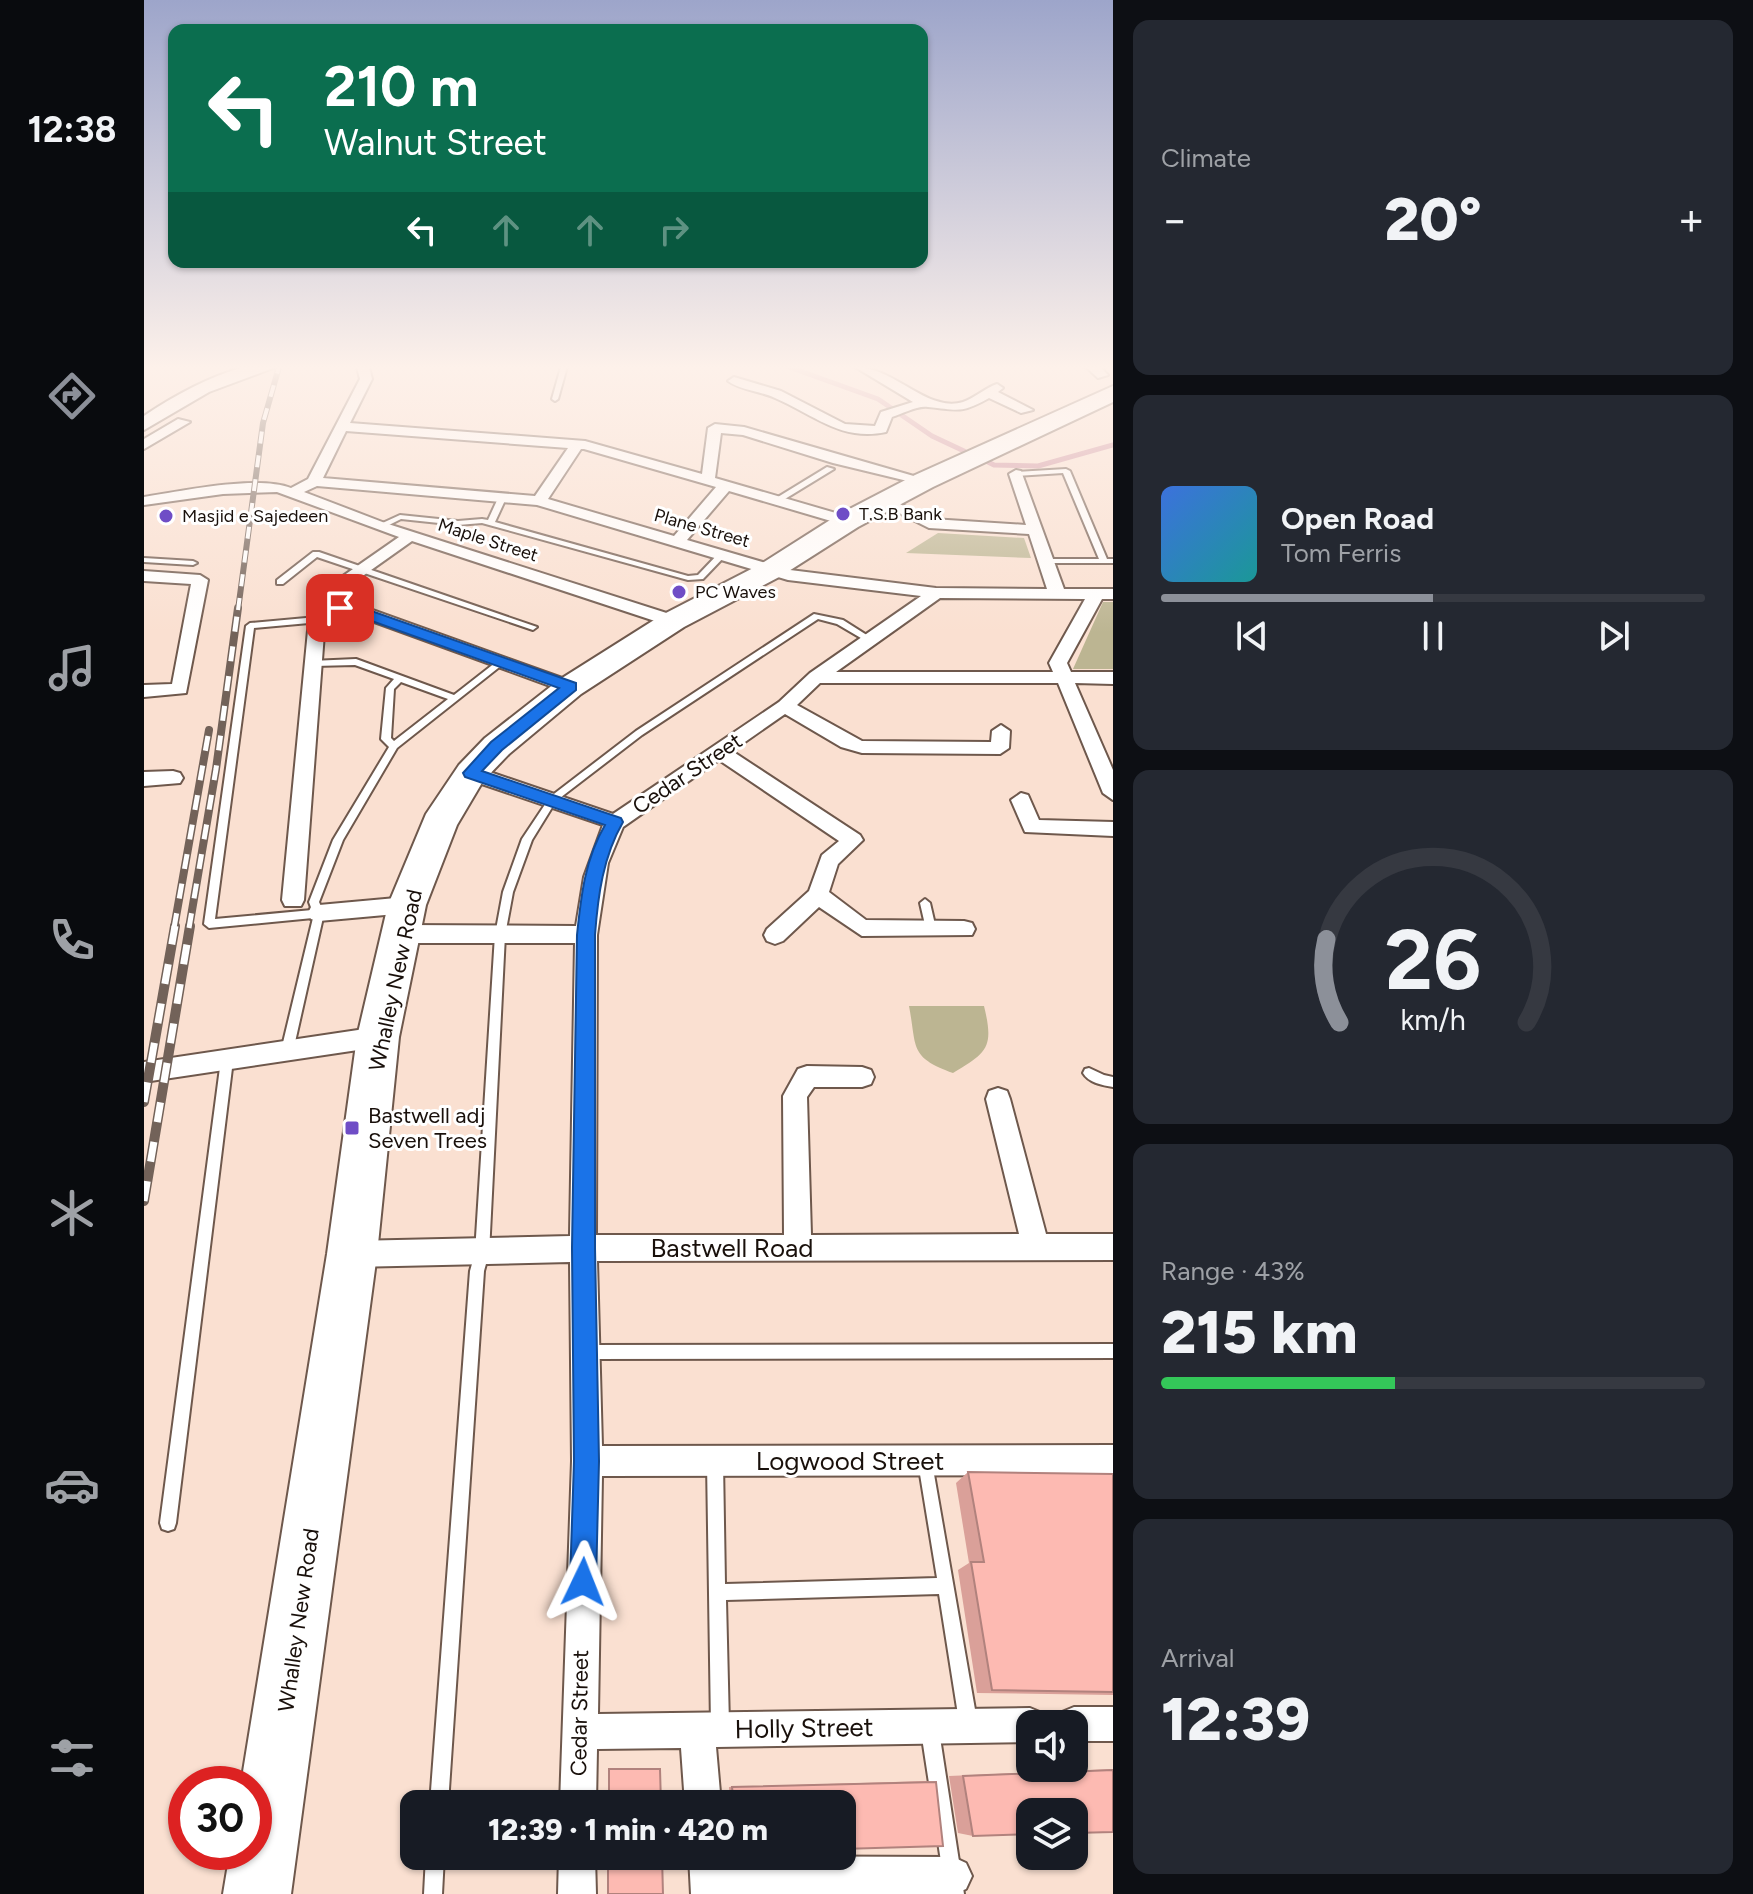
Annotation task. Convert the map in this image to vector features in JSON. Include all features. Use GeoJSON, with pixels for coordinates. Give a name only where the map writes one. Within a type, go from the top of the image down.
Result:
{"type":"FeatureCollection","features":[{"type":"Feature","properties":{"kind":"highway","name":"Whalley New Road"},"geometry":{"type":"LineString","coordinates":[[257,1894],[352,1254],[378,1037],[405,920],[439,823],[471,773],[497,746],[570,687],[673,621],[771,570],[866,512],[968,455]]}},
{"type":"Feature","properties":{"kind":"street"},"geometry":{"type":"LineString","coordinates":[[292,493],[314,482],[328,455]]}},
{"type":"Feature","properties":{"kind":"street"},"geometry":{"type":"LineString","coordinates":[[539,501],[570,455]]}},
{"type":"Feature","properties":{"kind":"street"},"geometry":{"type":"LineString","coordinates":[[616,455],[777,500],[929,523],[1035,530]]}},
{"type":"Feature","properties":{"kind":"street"},"geometry":{"type":"LineString","coordinates":[[708,480],[711,455]]}},
{"type":"Feature","properties":{"kind":"street"},"geometry":{"type":"LineString","coordinates":[[823,455],[924,481]]}},
{"type":"Feature","properties":{"kind":"street"},"geometry":{"type":"LineString","coordinates":[[1016,474],[1058,596]]}},
{"type":"Feature","properties":{"kind":"street","name":"Plane Street"},"geometry":{"type":"LineString","coordinates":[[314,482],[539,501],[771,570],[840,582],[936,593],[1113,594]]}},
{"type":"Feature","properties":{"kind":"street"},"geometry":{"type":"LineString","coordinates":[[677,542],[726,485]]}},
{"type":"Feature","properties":{"kind":"street","name":"Maple Street"},"geometry":{"type":"LineString","coordinates":[[144,501],[259,487],[292,493],[380,526],[673,621]]}},
{"type":"Feature","properties":{"kind":"street"},"geometry":{"type":"LineString","coordinates":[[293,900],[320,613],[326,595],[410,536]]}},
{"type":"Feature","properties":{"kind":"street"},"geometry":{"type":"LineString","coordinates":[[144,576],[200,580],[180,689],[144,691]]}},
{"type":"Feature","properties":{"kind":"street","name":"Cedar Street"},"geometry":{"type":"LineString","coordinates":[[578,1790],[587,1461],[583,1248],[586,935],[590,890],[603,842],[615,822],[785,706],[816,677],[936,593]]}},
{"type":"Feature","properties":{"kind":"street"},"geometry":{"type":"LineString","coordinates":[[1095,596],[1058,663],[1113,793]]}},
{"type":"Feature","properties":{"kind":"street"},"geometry":{"type":"LineString","coordinates":[[320,613],[358,611],[570,687]]}},
{"type":"Feature","properties":{"kind":"street"},"geometry":{"type":"LineString","coordinates":[[816,677],[1113,678]]}},
{"type":"Feature","properties":{"kind":"street"},"geometry":{"type":"LineString","coordinates":[[785,706],[848,743],[862,747],[1000,748],[1001,731]]}},
{"type":"Feature","properties":{"kind":"street"},"geometry":{"type":"LineString","coordinates":[[719,751],[858,836],[829,860],[818,895],[775,935]]}},
{"type":"Feature","properties":{"kind":"street"},"geometry":{"type":"LineString","coordinates":[[471,773],[615,822]]}},
{"type":"Feature","properties":{"kind":"street"},"geometry":{"type":"LineString","coordinates":[[144,779],[173,778]]}},
{"type":"Feature","properties":{"kind":"street"},"geometry":{"type":"LineString","coordinates":[[1021,800],[1032,827],[1113,829]]}},
{"type":"Feature","properties":{"kind":"street"},"geometry":{"type":"LineString","coordinates":[[818,895],[862,928],[964,929]]}},
{"type":"Feature","properties":{"kind":"street"},"geometry":{"type":"LineString","coordinates":[[319,913],[405,920],[500,935],[586,935]]}},
{"type":"Feature","properties":{"kind":"street"},"geometry":{"type":"LineString","coordinates":[[144,1072],[378,1037]]}},
{"type":"Feature","properties":{"kind":"street"},"geometry":{"type":"LineString","coordinates":[[798,1247],[795,1096],[807,1076],[862,1077]]}},
{"type":"Feature","properties":{"kind":"street"},"geometry":{"type":"LineString","coordinates":[[998,1099],[1036,1248]]}},
{"type":"Feature","properties":{"kind":"street","name":"Bastwell Road"},"geometry":{"type":"LineString","coordinates":[[352,1254],[583,1248],[1113,1247]]}},
{"type":"Feature","properties":{"kind":"street","name":"Logwood Street"},"geometry":{"type":"LineString","coordinates":[[587,1461],[1113,1460]]}},
{"type":"Feature","properties":{"kind":"street"},"geometry":{"type":"LineString","coordinates":[[1088,1724],[1113,1724]]}},
{"type":"Feature","properties":{"kind":"street","name":"Holly Street"},"geometry":{"type":"LineString","coordinates":[[578,1732],[1016,1725]]}},
{"type":"Feature","properties":{"kind":"street"},"geometry":{"type":"LineString","coordinates":[[704,1790],[709,1730]]}},
{"type":"Feature","properties":{"kind":"street"},"geometry":{"type":"LineString","coordinates":[[577,1870],[577,1894]]}},
{"type":"Feature","properties":{"kind":"street"},"geometry":{"type":"LineString","coordinates":[[709,1876],[954,1885]]}},
{"type":"Feature","properties":{"kind":"lane"},"geometry":{"type":"LineString","coordinates":[[777,500],[830,469]]}},
{"type":"Feature","properties":{"kind":"lane"},"geometry":{"type":"LineString","coordinates":[[1016,474],[1066,471],[1108,562],[1046,561]]}},
{"type":"Feature","properties":{"kind":"lane"},"geometry":{"type":"LineString","coordinates":[[491,523],[503,496]]}},
{"type":"Feature","properties":{"kind":"lane"},"geometry":{"type":"LineString","coordinates":[[380,526],[400,517],[491,523],[688,578],[700,577],[722,555]]}},
{"type":"Feature","properties":{"kind":"lane"},"geometry":{"type":"LineString","coordinates":[[280,582],[316,554],[533,627]]}},
{"type":"Feature","properties":{"kind":"lane"},"geometry":{"type":"LineString","coordinates":[[144,560],[193,563]]}},
{"type":"Feature","properties":{"kind":"lane"},"geometry":{"type":"LineString","coordinates":[[319,913],[209,924],[250,626],[320,613]]}},
{"type":"Feature","properties":{"kind":"lane"},"geometry":{"type":"LineString","coordinates":[[440,1790],[477,1271],[482,1253],[500,935],[508,892],[527,839],[553,799],[639,733],[817,616],[840,622],[869,639]]}},
{"type":"Feature","properties":{"kind":"lane"},"geometry":{"type":"LineString","coordinates":[[287,1051],[319,913],[314,902],[338,840],[394,746],[503,661]]}},
{"type":"Feature","properties":{"kind":"lane"},"geometry":{"type":"LineString","coordinates":[[314,663],[356,662],[453,698]]}},
{"type":"Feature","properties":{"kind":"lane"},"geometry":{"type":"LineString","coordinates":[[394,746],[386,739],[390,688],[398,680]]}},
{"type":"Feature","properties":{"kind":"lane"},"geometry":{"type":"LineString","coordinates":[[925,903],[931,929]]}},
{"type":"Feature","properties":{"kind":"lane"},"geometry":{"type":"LineString","coordinates":[[168,1523],[227,1060]]}},
{"type":"Feature","properties":{"kind":"lane"},"geometry":{"type":"LineString","coordinates":[[1089,1073],[1113,1082]]}},
{"type":"Feature","properties":{"kind":"lane"},"geometry":{"type":"LineString","coordinates":[[585,1352],[1113,1351]]}},
{"type":"Feature","properties":{"kind":"lane"},"geometry":{"type":"LineString","coordinates":[[709,1730],[718,1592],[715,1461]]}},
{"type":"Feature","properties":{"kind":"lane"},"geometry":{"type":"LineString","coordinates":[[926,1461],[969,1726]]}},
{"type":"Feature","properties":{"kind":"lane"},"geometry":{"type":"LineString","coordinates":[[718,1592],[946,1586]]}},
{"type":"Feature","properties":{"kind":"lane"},"geometry":{"type":"LineString","coordinates":[[929,1726],[954,1885]]}},
{"type":"Feature","properties":{"kind":"lane"},"geometry":{"type":"LineString","coordinates":[[433,1894],[434,1870]]}},
{"type":"Feature","properties":{"kind":"shaded area"},"geometry":{"type":"Polygon","coordinates":[[[938,533],[1024,538],[1031,558],[906,553],[938,533]]]}},
{"type":"Feature","properties":{"kind":"shaded area"},"geometry":{"type":"Polygon","coordinates":[[[1103,602],[1113,602],[1113,669],[1073,669],[1103,602]]]}},
{"type":"Feature","properties":{"kind":"shaded area"},"geometry":{"type":"Polygon","coordinates":[[[909,1006],[984,1006],[988,1031],[985,1047],[953,1073],[929,1062],[922,1056],[915,1041],[909,1006]]]}},
{"type":"Feature","properties":{"kind":"building"},"geometry":{"type":"Polygon","coordinates":[[[968,1472],[1113,1474],[1113,1692],[992,1690],[971,1562],[984,1562],[968,1472]]]}},
{"type":"Feature","properties":{"kind":"building"},"geometry":{"type":"Polygon","coordinates":[[[609,1769],[660,1769],[661,1790],[609,1790],[609,1769]]]}},
{"type":"Feature","properties":{"kind":"building"},"geometry":{"type":"Polygon","coordinates":[[[1113,1770],[1113,1832],[1088,1833],[1088,1798],[1016,1798],[1016,1834],[973,1836],[963,1776],[1016,1774],[1016,1782],[1088,1782],[1088,1771],[1113,1770]]]}},
{"type":"Feature","properties":{"kind":"building"},"geometry":{"type":"Polygon","coordinates":[[[936,1782],[943,1846],[856,1849],[856,1790],[732,1790],[732,1787],[936,1782]]]}},
{"type":"Feature","properties":{"kind":"building"},"geometry":{"type":"Polygon","coordinates":[[[608,1870],[662,1870],[663,1894],[608,1894],[608,1870]]]}},
{"type":"Feature","properties":{"kind":"waterway"},"geometry":{"type":"LineString","coordinates":[[988,462],[994,465],[1038,466],[1076,455]]}},
{"type":"Feature","properties":{"kind":"railway"},"geometry":{"type":"LineString","coordinates":[[238,610],[259,455]]}},
{"type":"Feature","properties":{"kind":"railway"},"geometry":{"type":"LineString","coordinates":[[189,928],[216,769],[238,608]]}},
{"type":"Feature","properties":{"kind":"railway"},"geometry":{"type":"LineString","coordinates":[[174,928],[209,730]]}},
{"type":"Feature","properties":{"kind":"railway"},"geometry":{"type":"LineString","coordinates":[[144,1102],[175,926]]}},
{"type":"Feature","properties":{"kind":"railway"},"geometry":{"type":"LineString","coordinates":[[144,1201],[190,926]]}},
{"type":"Feature","properties":{"kind":"place","name":"T.S.B Bank"},"geometry":{"type":"Point","coordinates":[843,514]}},
{"type":"Feature","properties":{"kind":"place","name":"Masjid e Sajedeen"},"geometry":{"type":"Point","coordinates":[166,516]}},
{"type":"Feature","properties":{"kind":"place","name":"PC Waves"},"geometry":{"type":"Point","coordinates":[679,592]}},
{"type":"Feature","properties":{"kind":"place","name":"Bastwell adj Seven Trees"},"geometry":{"type":"Point","coordinates":[352,1128]}},
{"type":"Feature","properties":{"kind":"route"},"geometry":{"type":"LineString","coordinates":[[340,608],[358,611],[570,687],[497,746],[471,773],[615,822],[603,842],[590,890],[586,935],[583,1248],[587,1461],[583,1582]]}}]}
